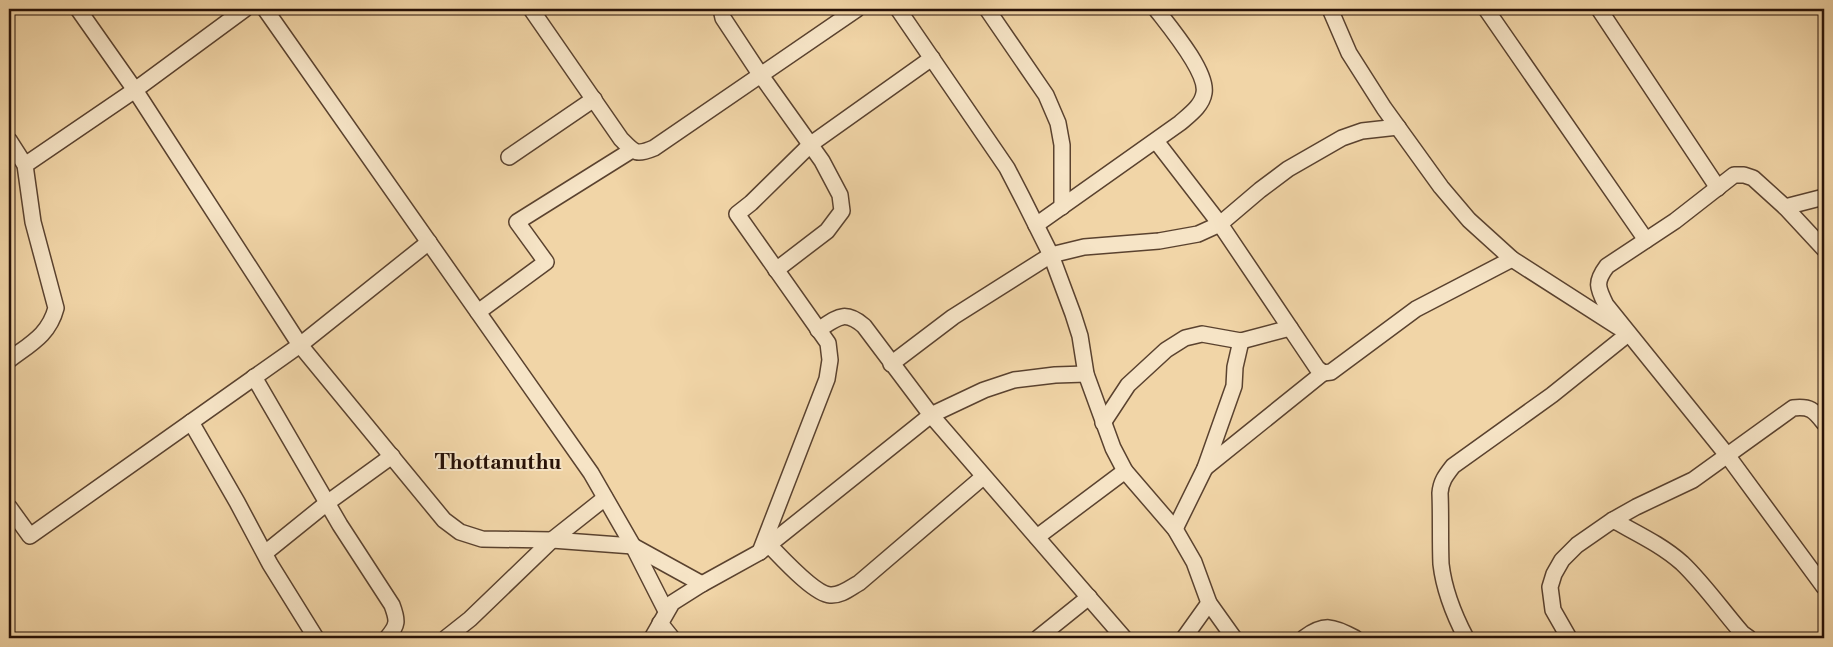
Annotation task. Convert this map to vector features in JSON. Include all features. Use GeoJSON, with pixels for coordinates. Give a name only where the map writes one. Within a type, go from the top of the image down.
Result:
{"type":"FeatureCollection","features":[{"type":"Feature","properties":{"kind":"street"},"geometry":{"type":"LineString","coordinates":[[78,9],[135,90],[300,345],[444,520],[460,532],[482,538],[552,540],[633,546],[702,584]]}},
{"type":"Feature","properties":{"kind":"street"},"geometry":{"type":"LineString","coordinates":[[25,165],[135,90],[245,9]]}},
{"type":"Feature","properties":{"kind":"street"},"geometry":{"type":"LineString","coordinates":[[265,9],[591,473],[633,546],[672,638]]}},
{"type":"Feature","properties":{"kind":"street"},"geometry":{"type":"LineString","coordinates":[[531,9],[621,139],[632,150],[642,153],[654,148],[857,9]]}},
{"type":"Feature","properties":{"kind":"street"},"geometry":{"type":"LineString","coordinates":[[721,9],[723,18],[760,74],[811,144],[840,195],[842,211],[827,231],[776,270]]}},
{"type":"Feature","properties":{"kind":"street"},"geometry":{"type":"LineString","coordinates":[[898,9],[1007,168],[1051,255],[1080,336],[1086,374],[1113,448],[1125,471],[1175,529],[1194,562],[1209,603],[1234,638]]}},
{"type":"Feature","properties":{"kind":"street"},"geometry":{"type":"LineString","coordinates":[[987,9],[1046,95],[1058,123],[1062,145],[1062,207]]}},
{"type":"Feature","properties":{"kind":"street"},"geometry":{"type":"LineString","coordinates":[[1036,225],[1156,141],[1199,106],[1204,93],[1202,77],[1196,64],[1156,9]]}},
{"type":"Feature","properties":{"kind":"street"},"geometry":{"type":"LineString","coordinates":[[1330,9],[1349,53],[1441,187],[1469,220],[1512,259],[1628,334],[1654,364]]}},
{"type":"Feature","properties":{"kind":"street"},"geometry":{"type":"LineString","coordinates":[[1486,9],[1646,240]]}},
{"type":"Feature","properties":{"kind":"street"},"geometry":{"type":"LineString","coordinates":[[1599,9],[1718,188]]}},
{"type":"Feature","properties":{"kind":"street"},"geometry":{"type":"LineString","coordinates":[[764,549],[827,379],[830,360],[828,344],[736,214],[751,203],[811,144],[932,58]]}},
{"type":"Feature","properties":{"kind":"street"},"geometry":{"type":"LineString","coordinates":[[509,157],[594,98]]}},
{"type":"Feature","properties":{"kind":"street"},"geometry":{"type":"LineString","coordinates":[[891,364],[953,317],[1051,255],[1084,247],[1159,241],[1198,234],[1220,224],[1288,168],[1342,138],[1362,131],[1398,127]]}},
{"type":"Feature","properties":{"kind":"street"},"geometry":{"type":"LineString","coordinates":[[9,140],[25,165],[33,222],[56,308],[53,322],[44,334],[9,360]]}},
{"type":"Feature","properties":{"kind":"street"},"geometry":{"type":"LineString","coordinates":[[1156,141],[1220,224],[1316,368],[1323,373]]}},
{"type":"Feature","properties":{"kind":"street"},"geometry":{"type":"LineString","coordinates":[[478,312],[546,262],[518,222],[632,150]]}},
{"type":"Feature","properties":{"kind":"street"},"geometry":{"type":"LineString","coordinates":[[1824,249],[1785,207],[1753,178],[1744,175],[1734,175],[1675,221],[1607,266],[1600,276],[1598,289],[1606,305],[1727,455],[1824,587]]}},
{"type":"Feature","properties":{"kind":"street"},"geometry":{"type":"LineString","coordinates":[[1785,207],[1824,197]]}},
{"type":"Feature","properties":{"kind":"street"},"geometry":{"type":"LineString","coordinates":[[9,507],[30,536],[300,345],[429,242]]}},
{"type":"Feature","properties":{"kind":"street"},"geometry":{"type":"LineString","coordinates":[[1205,468],[1323,373],[1331,372],[1416,308],[1512,259]]}},
{"type":"Feature","properties":{"kind":"street"},"geometry":{"type":"LineString","coordinates":[[818,330],[840,316],[849,316],[864,326],[931,415],[1124,638]]}},
{"type":"Feature","properties":{"kind":"street"},"geometry":{"type":"LineString","coordinates":[[1103,423],[1128,385],[1166,350],[1185,338],[1202,334],[1241,342],[1290,328]]}},
{"type":"Feature","properties":{"kind":"street"},"geometry":{"type":"LineString","coordinates":[[1466,638],[1454,616],[1445,585],[1442,564],[1441,484],[1454,466],[1552,395],[1628,334]]}},
{"type":"Feature","properties":{"kind":"street"},"geometry":{"type":"LineString","coordinates":[[1175,529],[1205,468],[1234,386],[1235,367],[1241,342]]}},
{"type":"Feature","properties":{"kind":"street"},"geometry":{"type":"LineString","coordinates":[[652,638],[672,603],[764,549],[931,415],[984,390],[1014,380],[1054,375],[1086,374]]}},
{"type":"Feature","properties":{"kind":"street"},"geometry":{"type":"LineString","coordinates":[[254,378],[327,503],[392,605],[397,619],[395,629],[388,638]]}},
{"type":"Feature","properties":{"kind":"street"},"geometry":{"type":"LineString","coordinates":[[1569,638],[1553,610],[1550,587],[1554,574],[1562,560],[1577,545],[1636,506],[1693,480],[1793,408],[1804,406],[1812,409],[1824,423]]}},
{"type":"Feature","properties":{"kind":"street"},"geometry":{"type":"LineString","coordinates":[[191,422],[237,502],[264,554],[316,638]]}},
{"type":"Feature","properties":{"kind":"street"},"geometry":{"type":"LineString","coordinates":[[264,554],[327,503],[392,456]]}},
{"type":"Feature","properties":{"kind":"street"},"geometry":{"type":"LineString","coordinates":[[1037,537],[1125,471]]}},
{"type":"Feature","properties":{"kind":"street"},"geometry":{"type":"LineString","coordinates":[[764,549],[816,590],[829,595],[842,594],[859,583],[983,477]]}},
{"type":"Feature","properties":{"kind":"street"},"geometry":{"type":"LineString","coordinates":[[446,638],[470,619],[552,540],[605,498]]}},
{"type":"Feature","properties":{"kind":"street"},"geometry":{"type":"LineString","coordinates":[[1613,520],[1653,543],[1680,562],[1700,581],[1742,633],[1749,638]]}},
{"type":"Feature","properties":{"kind":"street"},"geometry":{"type":"LineString","coordinates":[[1038,638],[1089,597]]}},
{"type":"Feature","properties":{"kind":"street"},"geometry":{"type":"LineString","coordinates":[[1184,638],[1209,603]]}},
{"type":"Feature","properties":{"kind":"street"},"geometry":{"type":"LineString","coordinates":[[1304,638],[1315,630],[1324,627],[1338,630],[1355,638]]}},
{"type":"Feature","properties":{"kind":"district","name":"Thottanuthu"},"geometry":{"type":"Point","coordinates":[498,463]}}]}
